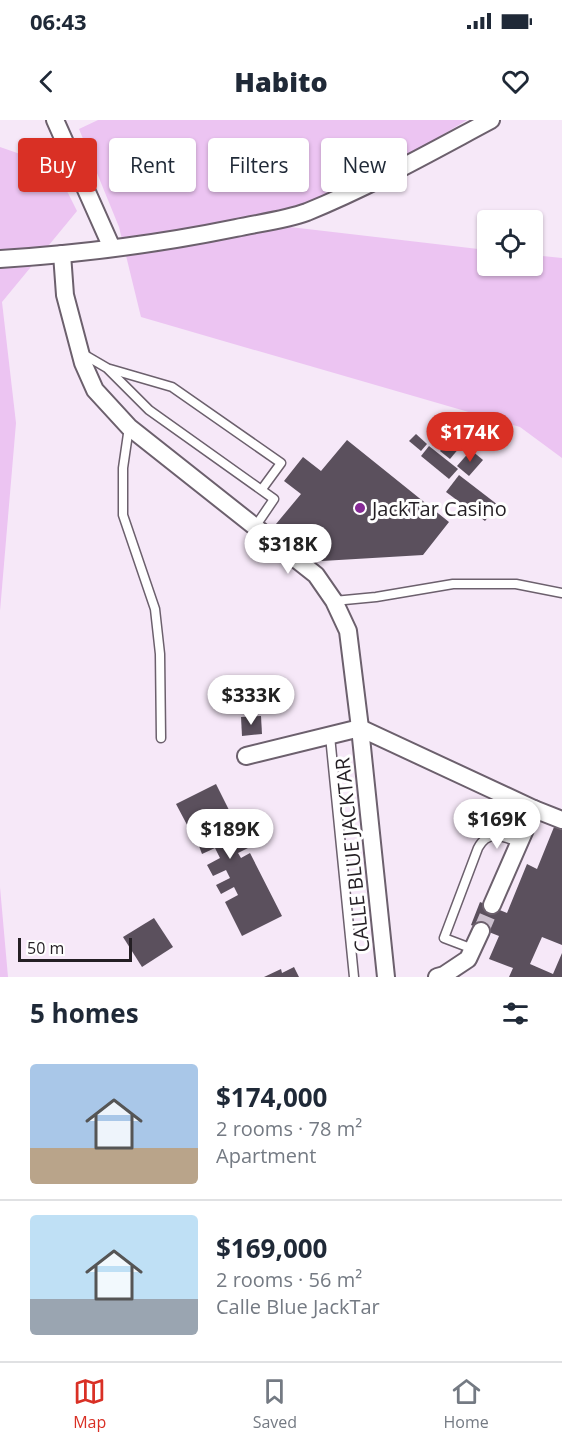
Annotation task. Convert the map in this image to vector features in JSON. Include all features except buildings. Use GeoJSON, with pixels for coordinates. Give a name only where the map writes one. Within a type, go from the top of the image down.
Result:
{"type":"FeatureCollection","features":[{"type":"Feature","properties":{"kind":"street"},"geometry":{"type":"LineString","coordinates":[[55,120],[112,248]]}},
{"type":"Feature","properties":{"kind":"street"},"geometry":{"type":"LineString","coordinates":[[0,259],[62,254],[195,237],[287,218],[306,212],[389,175],[491,120]]}},
{"type":"Feature","properties":{"kind":"street","name":"CALLE BLUE JACKTAR"},"geometry":{"type":"LineString","coordinates":[[62,254],[65,295],[83,363],[95,390],[129,427],[316,575],[334,601],[348,631],[386,977]]}},
{"type":"Feature","properties":{"kind":"street"},"geometry":{"type":"LineString","coordinates":[[246,756],[360,728]]}},
{"type":"Feature","properties":{"kind":"street","name":"CALLE BLUE JACKTAR"},"geometry":{"type":"LineString","coordinates":[[360,728],[562,820]]}},
{"type":"Feature","properties":{"kind":"street"},"geometry":{"type":"LineString","coordinates":[[492,905],[534,808]]}},
{"type":"Feature","properties":{"kind":"street"},"geometry":{"type":"LineString","coordinates":[[437,977],[468,959],[481,931]]}},
{"type":"Feature","properties":{"kind":"lane"},"geometry":{"type":"LineString","coordinates":[[80,352],[107,368],[149,410],[274,499],[255,528]]}},
{"type":"Feature","properties":{"kind":"lane"},"geometry":{"type":"LineString","coordinates":[[107,368],[172,387],[281,463],[262,489]]}},
{"type":"Feature","properties":{"kind":"lane"},"geometry":{"type":"LineString","coordinates":[[129,427],[123,468],[123,515],[156,609],[160,654],[161,738]]}},
{"type":"Feature","properties":{"kind":"lane"},"geometry":{"type":"LineString","coordinates":[[334,601],[376,597],[453,584],[516,584],[562,593]]}},
{"type":"Feature","properties":{"kind":"lane"},"geometry":{"type":"LineString","coordinates":[[330,736],[354,977]]}},
{"type":"Feature","properties":{"kind":"lane"},"geometry":{"type":"LineString","coordinates":[[473,949],[444,938],[478,848],[482,841],[490,835],[520,843]]}},
{"type":"Feature","properties":{"kind":"shaded area"},"geometry":{"type":"Polygon","coordinates":[[[98,120],[467,120],[407,156],[407,138],[321,138],[321,192],[348,192],[290,227],[477,249],[477,276],[543,276],[543,256],[562,258],[562,458],[520,427],[141,317],[119,227],[97,173],[97,138],[83,138],[79,129],[98,120]]]}},
{"type":"Feature","properties":{"kind":"shaded area"},"geometry":{"type":"Polygon","coordinates":[[[0,147],[18,153],[18,192],[68,192],[77,211],[2,302],[16,423],[0,611],[0,147]]]}},
{"type":"Feature","properties":{"kind":"shaded area"},"geometry":{"type":"Polygon","coordinates":[[[0,887],[8,977],[0,977],[0,887]]]}},
{"type":"Feature","properties":{"kind":"tunnel"},"geometry":{"type":"LineString","coordinates":[[481,931],[492,905]]}},
{"type":"Feature","properties":{"kind":"place","name":"JackTar Casino"},"geometry":{"type":"Point","coordinates":[360,508]}}]}
